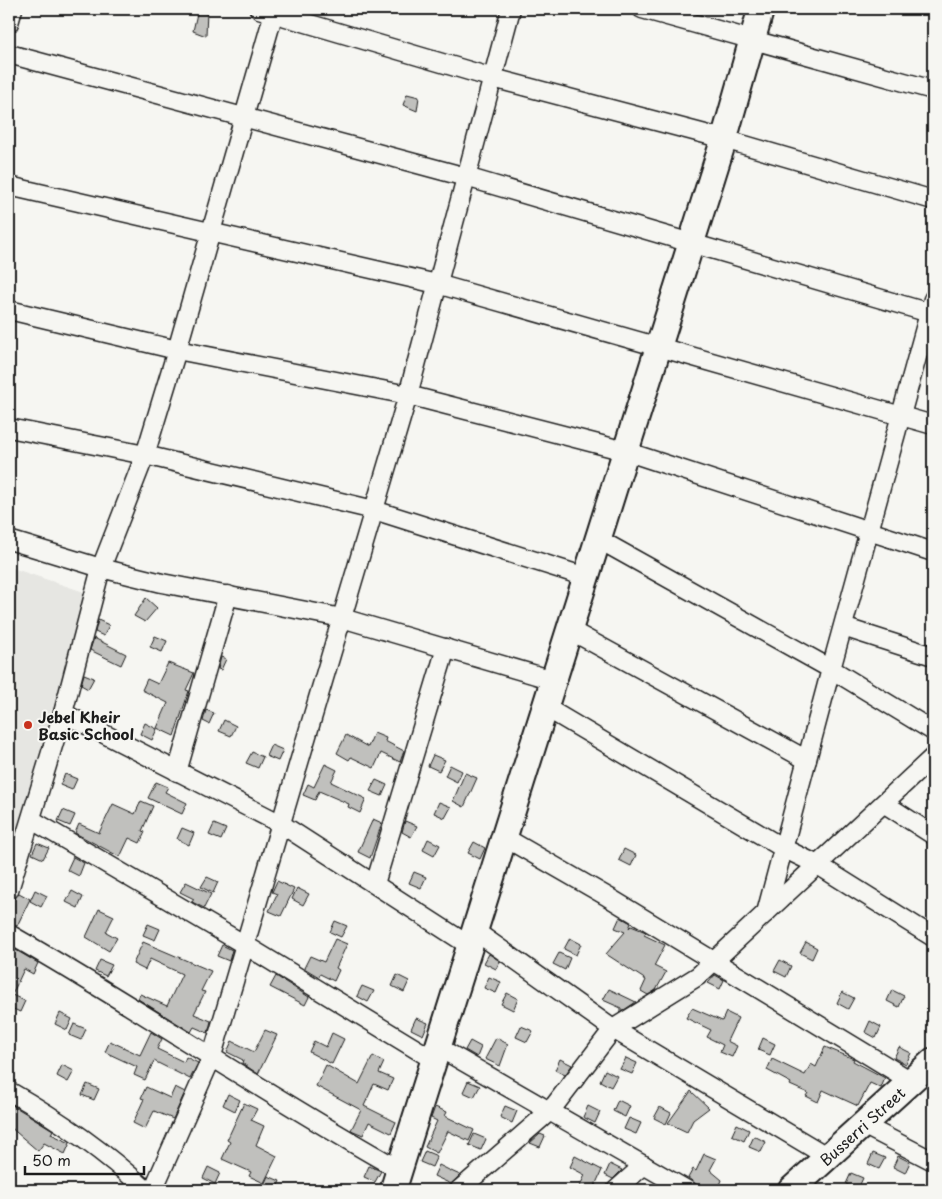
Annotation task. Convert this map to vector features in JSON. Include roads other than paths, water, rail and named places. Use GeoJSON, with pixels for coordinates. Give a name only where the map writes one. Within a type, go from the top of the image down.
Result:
{"type":"FeatureCollection","features":[{"type":"Feature","properties":{"kind":"street"},"geometry":{"type":"LineString","coordinates":[[9,22],[13,9]]}},
{"type":"Feature","properties":{"kind":"street"},"geometry":{"type":"LineString","coordinates":[[152,1190],[211,1059],[408,395],[511,9]]}},
{"type":"Feature","properties":{"kind":"street"},"geometry":{"type":"LineString","coordinates":[[642,9],[933,90]]}},
{"type":"Feature","properties":{"kind":"street"},"geometry":{"type":"LineString","coordinates":[[9,934],[94,983],[211,1059],[395,1185],[692,243],[762,9]]}},
{"type":"Feature","properties":{"kind":"street"},"geometry":{"type":"LineString","coordinates":[[9,890],[32,820],[63,713],[101,568],[145,455],[177,350],[244,117],[269,10],[493,78],[724,139],[933,200]]}},
{"type":"Feature","properties":{"kind":"street"},"geometry":{"type":"LineString","coordinates":[[9,54],[466,177],[692,243],[932,309],[831,669],[766,913]]}},
{"type":"Feature","properties":{"kind":"street"},"geometry":{"type":"LineString","coordinates":[[9,186],[438,284],[933,425]]}},
{"type":"Feature","properties":{"kind":"street"},"geometry":{"type":"LineString","coordinates":[[9,310],[177,350],[408,395],[625,451],[933,552]]}},
{"type":"Feature","properties":{"kind":"street"},"geometry":{"type":"LineString","coordinates":[[9,428],[145,455],[374,510],[586,576]]}},
{"type":"Feature","properties":{"kind":"street"},"geometry":{"type":"LineString","coordinates":[[598,539],[831,669],[933,731]]}},
{"type":"Feature","properties":{"kind":"street"},"geometry":{"type":"LineString","coordinates":[[9,540],[101,568],[162,583],[342,618],[554,680]]}},
{"type":"Feature","properties":{"kind":"street"},"geometry":{"type":"LineString","coordinates":[[177,772],[228,595]]}},
{"type":"Feature","properties":{"kind":"street"},"geometry":{"type":"LineString","coordinates":[[843,627],[933,656]]}},
{"type":"Feature","properties":{"kind":"street"},"geometry":{"type":"LineString","coordinates":[[570,630],[807,760]]}},
{"type":"Feature","properties":{"kind":"street"},"geometry":{"type":"LineString","coordinates":[[375,884],[446,648]]}},
{"type":"Feature","properties":{"kind":"street"},"geometry":{"type":"LineString","coordinates":[[545,707],[783,848],[818,865],[933,937]]}},
{"type":"Feature","properties":{"kind":"street"},"geometry":{"type":"LineString","coordinates":[[63,713],[281,824],[375,884],[473,938],[614,1029],[828,1157]]}},
{"type":"Feature","properties":{"kind":"street"},"geometry":{"type":"LineString","coordinates":[[460,1190],[551,1110],[614,1029],[698,976],[933,757]]}},
{"type":"Feature","properties":{"kind":"street"},"geometry":{"type":"LineString","coordinates":[[884,804],[933,835]]}},
{"type":"Feature","properties":{"kind":"street"},"geometry":{"type":"LineString","coordinates":[[32,820],[245,945],[436,1053],[551,1110],[688,1190]]}},
{"type":"Feature","properties":{"kind":"street"},"geometry":{"type":"LineString","coordinates":[[504,837],[911,1081]]}},
{"type":"Feature","properties":{"kind":"street","name":"Busserri Street"},"geometry":{"type":"LineString","coordinates":[[791,1190],[933,1061]]}},
{"type":"Feature","properties":{"kind":"street"},"geometry":{"type":"LineString","coordinates":[[9,1091],[45,1112],[97,1148],[146,1190]]}},
{"type":"Feature","properties":{"kind":"street"},"geometry":{"type":"LineString","coordinates":[[863,1125],[933,1161]]}},
{"type":"Feature","properties":{"kind":"street"},"geometry":{"type":"LineString","coordinates":[[616,1190],[644,1165]]}},
{"type":"Feature","properties":{"kind":"place","name":"Jebel Kheir Basic School"},"geometry":{"type":"Point","coordinates":[28,725]}}]}
